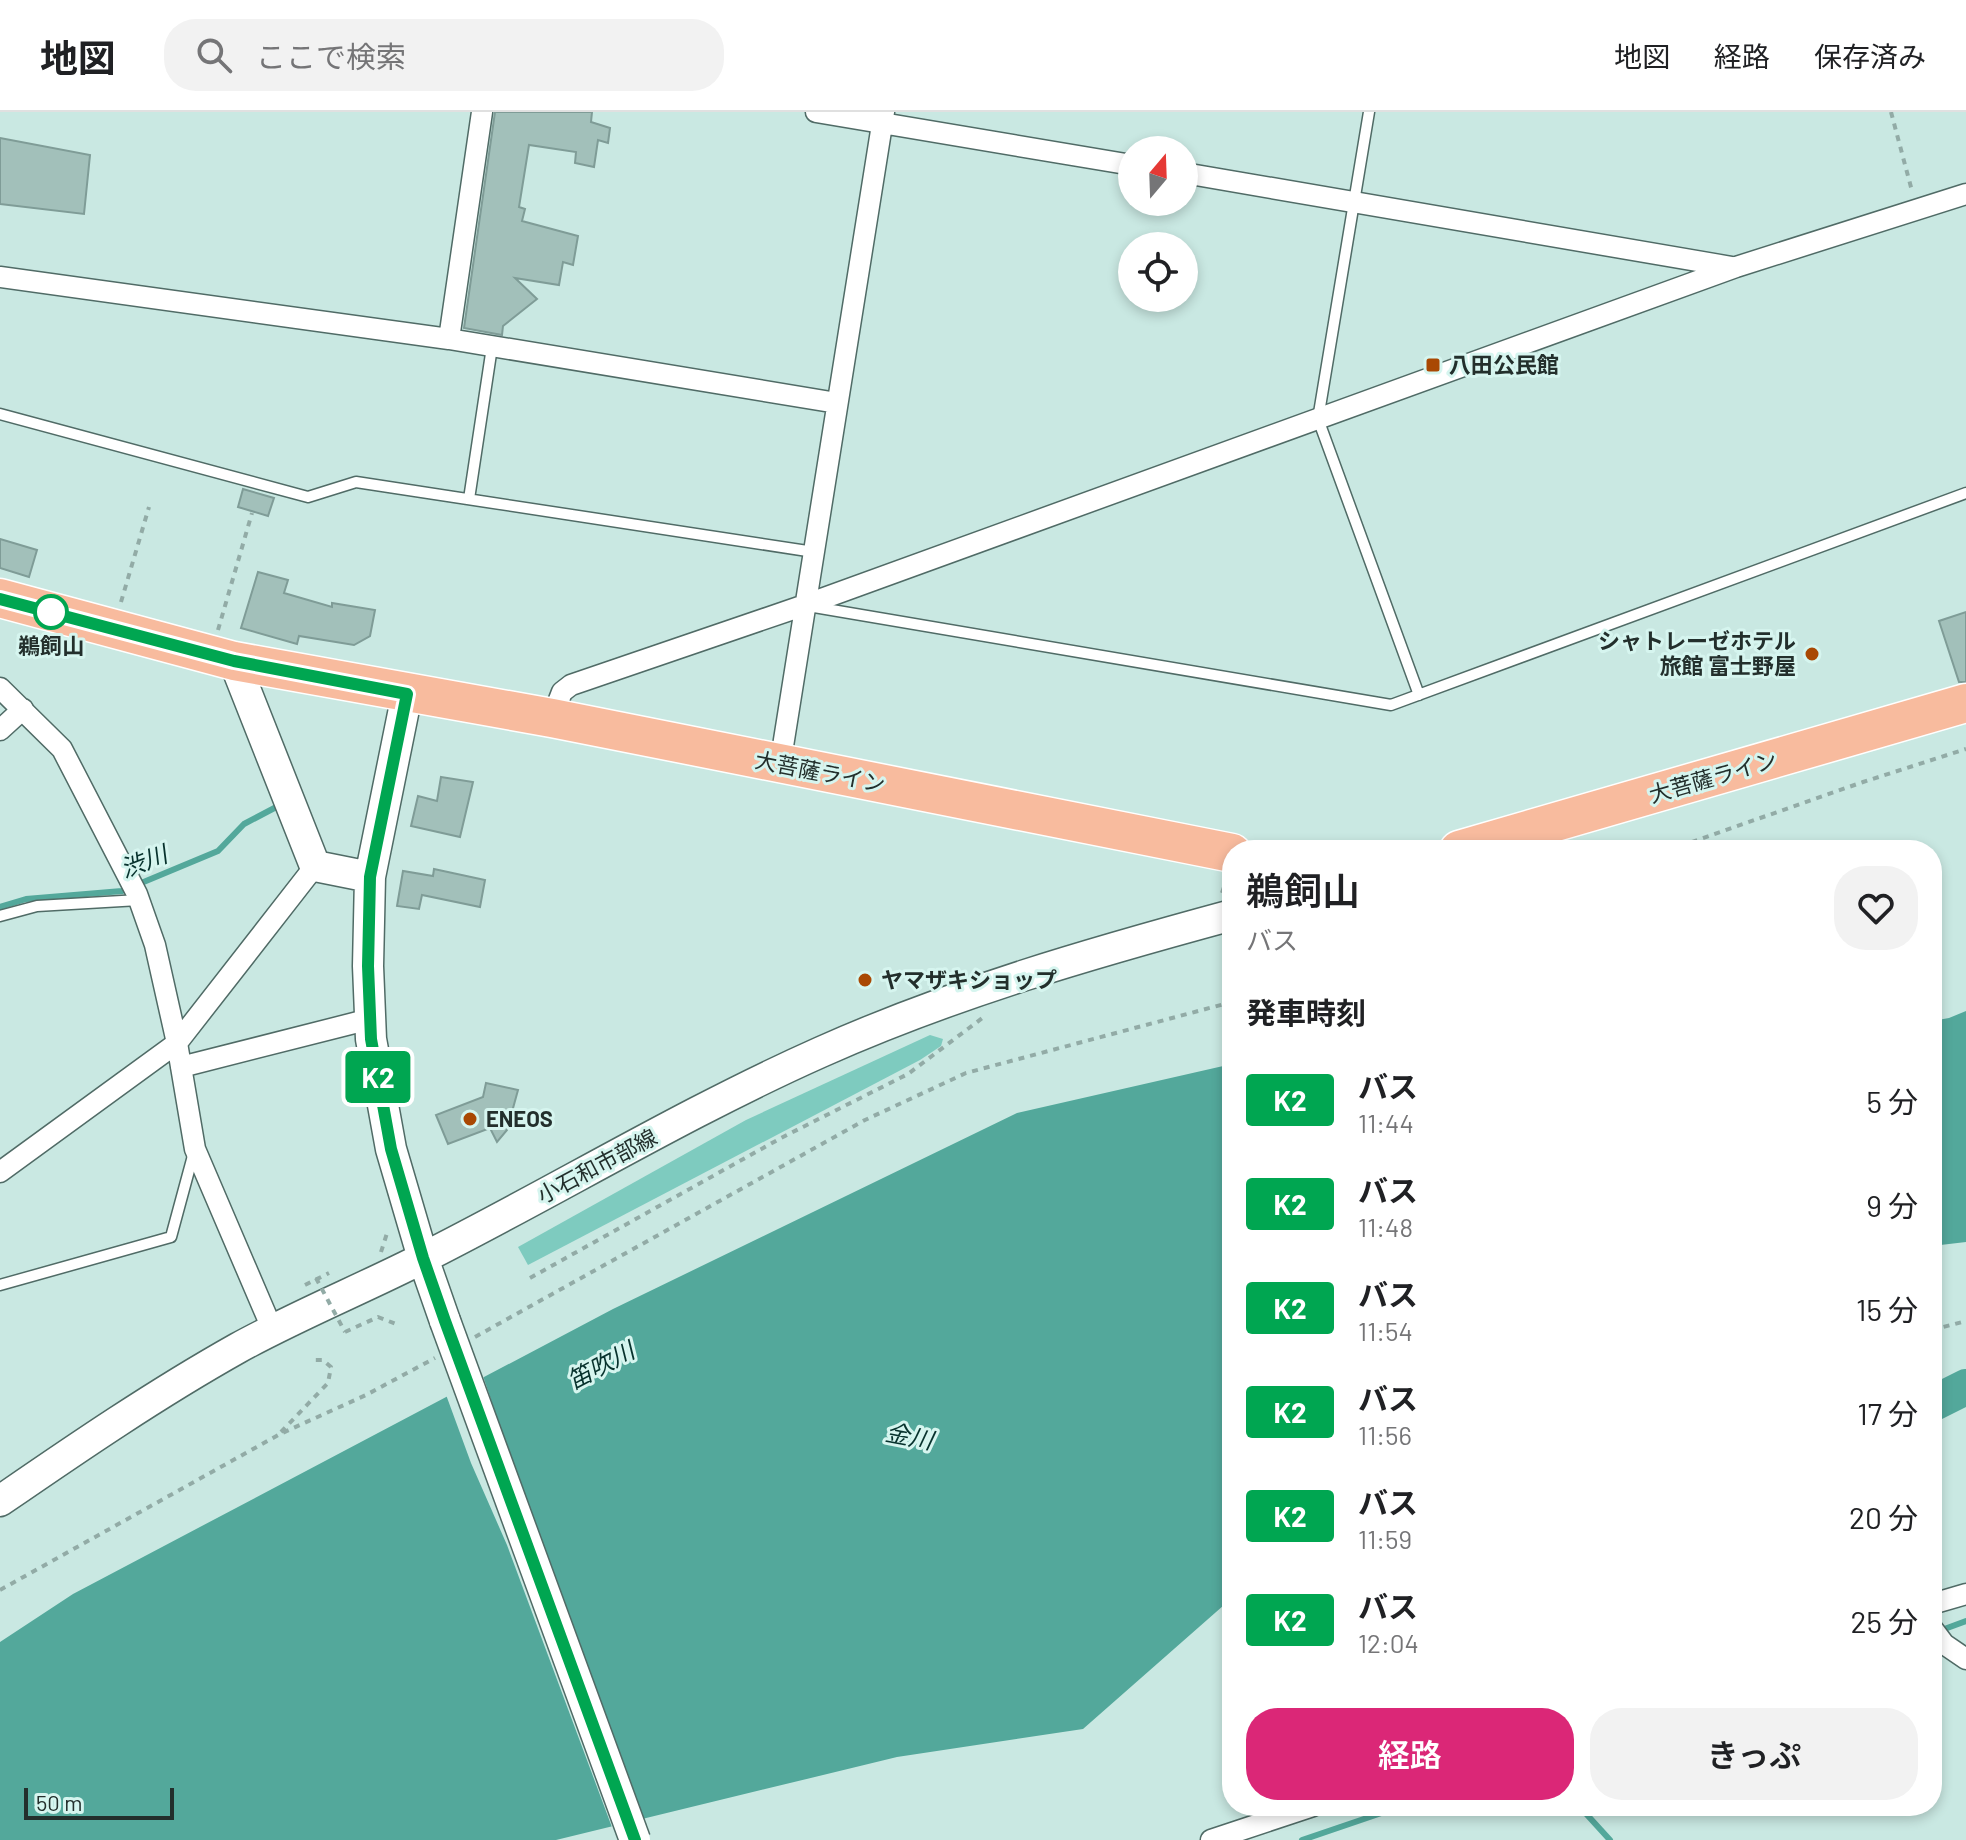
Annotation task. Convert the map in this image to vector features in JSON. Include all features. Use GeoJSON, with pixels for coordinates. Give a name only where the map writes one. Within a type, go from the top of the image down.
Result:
{"type":"FeatureCollection","features":[{"type":"Feature","properties":{"kind":"highway","name":"大菩薩ライン"},"geometry":{"type":"LineString","coordinates":[[0,598],[226,647],[407,694],[552,718],[1222,851]]}},
{"type":"Feature","properties":{"kind":"highway","name":"大菩薩ライン"},"geometry":{"type":"LineString","coordinates":[[1493,840],[1966,703]]}},
{"type":"Feature","properties":{"kind":"main road"},"geometry":{"type":"LineString","coordinates":[[226,647],[315,866],[370,877]]}},
{"type":"Feature","properties":{"kind":"main road"},"geometry":{"type":"LineString","coordinates":[[407,694],[370,877],[368,966],[371,1039],[391,1149],[445,1321],[635,1840]]}},
{"type":"Feature","properties":{"kind":"main road","name":"小石和市部線"},"geometry":{"type":"LineString","coordinates":[[0,1501],[237,1348],[423,1258],[691,1116],[821,1052],[979,989],[1094,952],[1222,918]]}},
{"type":"Feature","properties":{"kind":"street"},"geometry":{"type":"LineString","coordinates":[[449,339],[482,112]]}},
{"type":"Feature","properties":{"kind":"street"},"geometry":{"type":"LineString","coordinates":[[816,112],[883,118],[1118,162]]}},
{"type":"Feature","properties":{"kind":"street"},"geometry":{"type":"LineString","coordinates":[[780,765],[883,118]]}},
{"type":"Feature","properties":{"kind":"street"},"geometry":{"type":"LineString","coordinates":[[1198,175],[1736,267]]}},
{"type":"Feature","properties":{"kind":"street"},"geometry":{"type":"LineString","coordinates":[[552,718],[562,692],[571,685],[805,605],[1736,267],[1966,194]]}},
{"type":"Feature","properties":{"kind":"street"},"geometry":{"type":"LineString","coordinates":[[0,277],[449,339],[837,403]]}},
{"type":"Feature","properties":{"kind":"street"},"geometry":{"type":"LineString","coordinates":[[0,688],[62,749],[138,897],[155,945],[177,1043],[195,1149],[273,1331]]}},
{"type":"Feature","properties":{"kind":"street"},"geometry":{"type":"LineString","coordinates":[[0,730],[23,709]]}},
{"type":"Feature","properties":{"kind":"street"},"geometry":{"type":"LineString","coordinates":[[0,1172],[177,1043],[315,866]]}},
{"type":"Feature","properties":{"kind":"street"},"geometry":{"type":"LineString","coordinates":[[181,1067],[370,1019]]}},
{"type":"Feature","properties":{"kind":"street"},"geometry":{"type":"LineString","coordinates":[[1942,1601],[1966,1594]]}},
{"type":"Feature","properties":{"kind":"street"},"geometry":{"type":"LineString","coordinates":[[1942,1639],[1966,1659]]}},
{"type":"Feature","properties":{"kind":"street"},"geometry":{"type":"LineString","coordinates":[[1211,1840],[1283,1816]]}},
{"type":"Feature","properties":{"kind":"lane"},"geometry":{"type":"LineString","coordinates":[[1369,112],[1318,419],[1419,695]]}},
{"type":"Feature","properties":{"kind":"lane"},"geometry":{"type":"LineString","coordinates":[[469,499],[492,347]]}},
{"type":"Feature","properties":{"kind":"lane"},"geometry":{"type":"LineString","coordinates":[[0,414],[308,497],[356,482],[814,552]]}},
{"type":"Feature","properties":{"kind":"lane"},"geometry":{"type":"LineString","coordinates":[[805,605],[1391,705],[1966,493]]}},
{"type":"Feature","properties":{"kind":"lane"},"geometry":{"type":"LineString","coordinates":[[0,916],[37,906],[138,897]]}},
{"type":"Feature","properties":{"kind":"lane"},"geometry":{"type":"LineString","coordinates":[[0,1285],[171,1237],[195,1149]]}},
{"type":"Feature","properties":{"kind":"path"},"geometry":{"type":"LineString","coordinates":[[1891,112],[1917,210]]}},
{"type":"Feature","properties":{"kind":"path"},"geometry":{"type":"LineString","coordinates":[[119,608],[149,507]]}},
{"type":"Feature","properties":{"kind":"path"},"geometry":{"type":"LineString","coordinates":[[226,647],[252,513]]}},
{"type":"Feature","properties":{"kind":"path"},"geometry":{"type":"LineString","coordinates":[[1698,840],[1966,749]]}},
{"type":"Feature","properties":{"kind":"path"},"geometry":{"type":"LineString","coordinates":[[473,1338],[865,1120],[966,1073],[1222,1005]]}},
{"type":"Feature","properties":{"kind":"path"},"geometry":{"type":"LineString","coordinates":[[530,1278],[781,1138],[908,1074],[993,1010]]}},
{"type":"Feature","properties":{"kind":"path"},"geometry":{"type":"LineString","coordinates":[[316,1278],[345,1332],[378,1317],[396,1324]]}},
{"type":"Feature","properties":{"kind":"path"},"geometry":{"type":"LineString","coordinates":[[1942,1327],[1966,1321]]}},
{"type":"Feature","properties":{"kind":"path"},"geometry":{"type":"LineString","coordinates":[[0,1590],[280,1434],[366,1395],[447,1352]]}},
{"type":"Feature","properties":{"kind":"path"},"geometry":{"type":"LineString","coordinates":[[280,1434],[328,1383],[331,1367],[323,1360],[313,1360]]}},
{"type":"Feature","properties":{"kind":"shaded area"},"geometry":{"type":"Polygon","coordinates":[[[930,1035],[943,1039],[941,1046],[920,1060],[528,1265],[518,1247],[746,1120],[930,1035]]]}},
{"type":"Feature","properties":{"kind":"water"},"geometry":{"type":"Polygon","coordinates":[[[1966,1011],[1966,1242],[1942,1245],[1942,1019],[1966,1011]]]}},
{"type":"Feature","properties":{"kind":"water","name":"笛吹川"},"geometry":{"type":"Polygon","coordinates":[[[1222,1066],[1222,1607],[1083,1729],[897,1757],[556,1840],[0,1840],[0,1642],[73,1594],[613,1309],[1017,1113],[1222,1066]]]}},
{"type":"Feature","properties":{"kind":"pier"},"geometry":{"type":"Polygon","coordinates":[[[482,1373],[536,1533],[643,1823],[613,1830],[507,1545],[471,1463],[445,1392],[482,1373]]]}},
{"type":"Feature","properties":{"kind":"building"},"geometry":{"type":"Polygon","coordinates":[[[495,112],[592,112],[591,122],[610,128],[608,143],[598,140],[594,167],[575,163],[576,152],[529,145],[519,207],[525,209],[522,221],[578,236],[573,265],[563,262],[559,285],[515,278],[537,299],[503,326],[502,335],[464,328],[495,112]]]}},
{"type":"Feature","properties":{"kind":"building"},"geometry":{"type":"Polygon","coordinates":[[[0,138],[90,155],[84,214],[0,204],[0,138]]]}},
{"type":"Feature","properties":{"kind":"building"},"geometry":{"type":"Polygon","coordinates":[[[243,489],[274,498],[268,516],[238,507],[243,489]]]}},
{"type":"Feature","properties":{"kind":"building"},"geometry":{"type":"Polygon","coordinates":[[[0,539],[37,550],[29,577],[0,568],[0,539]]]}},
{"type":"Feature","properties":{"kind":"building"},"geometry":{"type":"Polygon","coordinates":[[[258,572],[288,580],[284,593],[332,607],[332,603],[375,610],[370,636],[354,645],[299,636],[297,644],[241,628],[258,572]]]}},
{"type":"Feature","properties":{"kind":"building"},"geometry":{"type":"Polygon","coordinates":[[[1966,612],[1966,682],[1959,682],[1939,621],[1966,612]]]}},
{"type":"Feature","properties":{"kind":"building"},"geometry":{"type":"Polygon","coordinates":[[[441,777],[473,782],[460,837],[411,826],[418,796],[437,801],[441,777]]]}},
{"type":"Feature","properties":{"kind":"building"},"geometry":{"type":"Polygon","coordinates":[[[434,869],[485,880],[480,907],[422,895],[419,909],[397,906],[403,871],[433,876],[434,869]]]}},
{"type":"Feature","properties":{"kind":"building"},"geometry":{"type":"Polygon","coordinates":[[[486,1083],[518,1090],[507,1130],[497,1142],[490,1128],[448,1144],[436,1115],[483,1097],[486,1083]]]}},
{"type":"Feature","properties":{"kind":"waterway","name":"渋川"},"geometry":{"type":"LineString","coordinates":[[0,907],[26,899],[122,891],[218,851],[244,824],[282,804]]}},
{"type":"Feature","properties":{"kind":"waterway","name":"金川"},"geometry":{"type":"LineString","coordinates":[[1942,1399],[1966,1387]]}},
{"type":"Feature","properties":{"kind":"waterway"},"geometry":{"type":"LineString","coordinates":[[1942,1630],[1966,1621]]}},
{"type":"Feature","properties":{"kind":"waterway"},"geometry":{"type":"LineString","coordinates":[[1302,1840],[1373,1816]]}},
{"type":"Feature","properties":{"kind":"waterway"},"geometry":{"type":"LineString","coordinates":[[1588,1816],[1610,1840]]}},
{"type":"Feature","properties":{"kind":"bus line","name":"K2"},"geometry":{"type":"LineString","coordinates":[[0,599],[234,661],[407,694],[370,877],[368,966],[371,1039],[391,1149],[445,1321],[635,1840]]}},
{"type":"Feature","properties":{"kind":"place","name":"八田公民館"},"geometry":{"type":"Point","coordinates":[1433,365]}},
{"type":"Feature","properties":{"kind":"place","name":"鵜飼山"},"geometry":{"type":"Point","coordinates":[51,612]}},
{"type":"Feature","properties":{"kind":"place","name":"シャトレーゼホテル 旅館 富士野屋"},"geometry":{"type":"Point","coordinates":[1812,654]}},
{"type":"Feature","properties":{"kind":"place","name":"ヤマザキショップ"},"geometry":{"type":"Point","coordinates":[865,980]}},
{"type":"Feature","properties":{"kind":"place","name":"ENEOS"},"geometry":{"type":"Point","coordinates":[470,1119]}}]}
